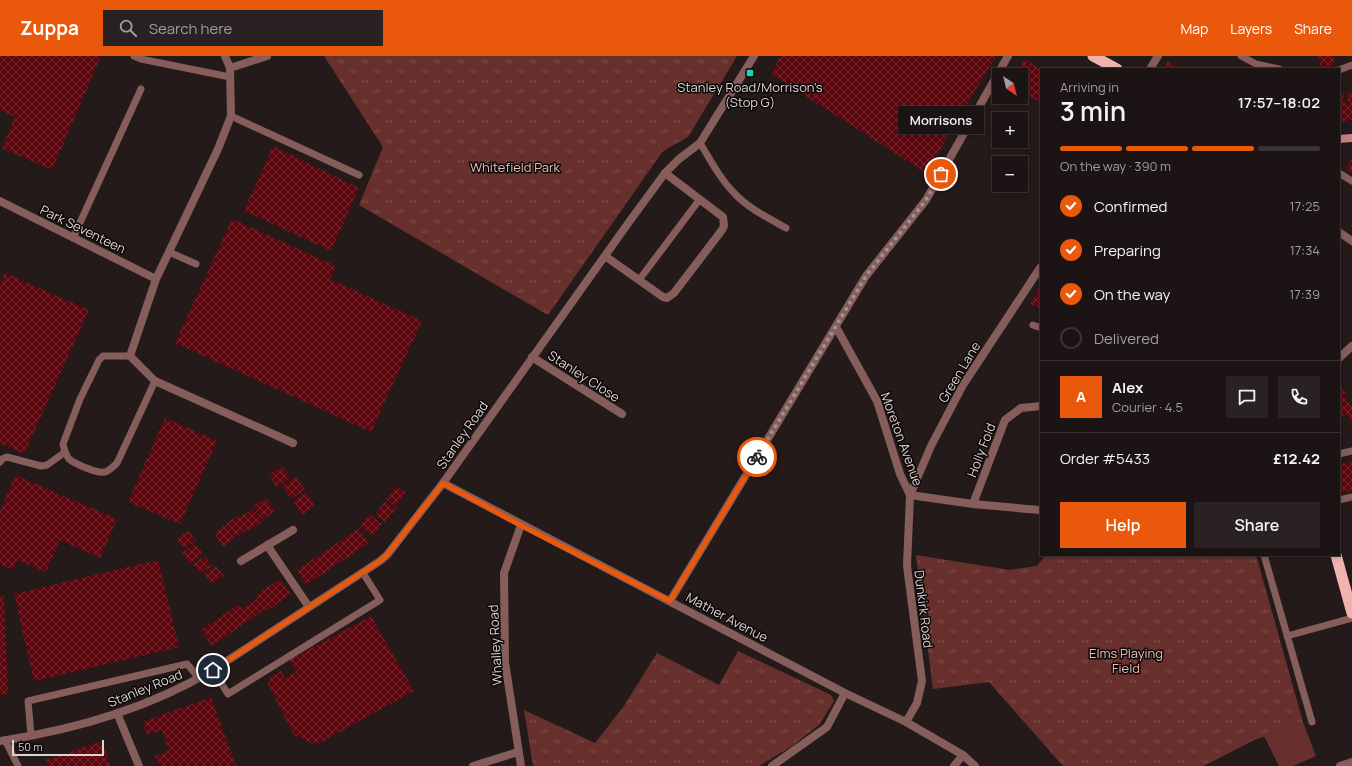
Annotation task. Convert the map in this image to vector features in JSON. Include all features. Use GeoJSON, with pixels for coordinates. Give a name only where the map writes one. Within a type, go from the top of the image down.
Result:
{"type":"FeatureCollection","features":[{"type":"Feature","properties":{"kind":"highway"},"geometry":{"type":"LineString","coordinates":[[1093,56],[1115,68]]}},
{"type":"Feature","properties":{"kind":"highway"},"geometry":{"type":"LineString","coordinates":[[1336,556],[1352,612]]}},
{"type":"Feature","properties":{"kind":"main road"},"geometry":{"type":"LineString","coordinates":[[1340,139],[1352,138]]}},
{"type":"Feature","properties":{"kind":"street"},"geometry":{"type":"LineString","coordinates":[[225,56],[230,68],[231,116],[218,149],[156,279],[130,356],[155,381],[293,443]]}},
{"type":"Feature","properties":{"kind":"street"},"geometry":{"type":"LineString","coordinates":[[230,68],[267,56]]}},
{"type":"Feature","properties":{"kind":"street","name":"Stanley Road"},"geometry":{"type":"LineString","coordinates":[[2,741],[74,726],[117,713],[161,697],[213,670],[363,573],[387,555],[443,483],[665,173],[679,159],[700,143],[754,56]]}},
{"type":"Feature","properties":{"kind":"street"},"geometry":{"type":"LineString","coordinates":[[670,601],[866,276],[926,200],[1008,56]]}},
{"type":"Feature","properties":{"kind":"street"},"geometry":{"type":"LineString","coordinates":[[1151,68],[1158,56]]}},
{"type":"Feature","properties":{"kind":"street"},"geometry":{"type":"LineString","coordinates":[[605,256],[663,297],[667,298],[670,297],[722,230],[724,226],[724,216],[665,173]]}},
{"type":"Feature","properties":{"kind":"street","name":"Park Seventeen"},"geometry":{"type":"LineString","coordinates":[[0,201],[156,279]]}},
{"type":"Feature","properties":{"kind":"street"},"geometry":{"type":"LineString","coordinates":[[1340,233],[1352,241]]}},
{"type":"Feature","properties":{"kind":"street","name":"Green Lane"},"geometry":{"type":"LineString","coordinates":[[910,495],[931,446],[963,385],[1040,268]]}},
{"type":"Feature","properties":{"kind":"street","name":"Moreton Avenue"},"geometry":{"type":"LineString","coordinates":[[836,327],[877,401],[900,474],[910,495]]}},
{"type":"Feature","properties":{"kind":"street"},"geometry":{"type":"LineString","coordinates":[[1340,357],[1352,346]]}},
{"type":"Feature","properties":{"kind":"street","name":"Stanley Close"},"geometry":{"type":"LineString","coordinates":[[532,357],[622,414]]}},
{"type":"Feature","properties":{"kind":"street","name":"Holly Fold"},"geometry":{"type":"LineString","coordinates":[[973,504],[1005,420],[1021,408],[1040,406]]}},
{"type":"Feature","properties":{"kind":"street","name":"Mather Avenue"},"geometry":{"type":"LineString","coordinates":[[443,483],[520,525],[670,601],[845,693],[906,722],[963,755],[975,766]]}},
{"type":"Feature","properties":{"kind":"street"},"geometry":{"type":"LineString","coordinates":[[910,495],[973,504],[1039,510]]}},
{"type":"Feature","properties":{"kind":"street","name":"Dunkirk Road"},"geometry":{"type":"LineString","coordinates":[[906,722],[917,703],[922,681],[907,566],[910,495]]}},
{"type":"Feature","properties":{"kind":"street","name":"Whalley Road"},"geometry":{"type":"LineString","coordinates":[[520,525],[504,573],[505,662],[521,766]]}},
{"type":"Feature","properties":{"kind":"street"},"geometry":{"type":"LineString","coordinates":[[241,561],[293,530]]}},
{"type":"Feature","properties":{"kind":"street"},"geometry":{"type":"LineString","coordinates":[[267,545],[309,607]]}},
{"type":"Feature","properties":{"kind":"street"},"geometry":{"type":"LineString","coordinates":[[772,766],[827,727],[845,693]]}},
{"type":"Feature","properties":{"kind":"street"},"geometry":{"type":"LineString","coordinates":[[117,713],[139,766]]}},
{"type":"Feature","properties":{"kind":"street"},"geometry":{"type":"LineString","coordinates":[[473,766],[518,752]]}},
{"type":"Feature","properties":{"kind":"street"},"geometry":{"type":"LineString","coordinates":[[954,766],[963,755]]}},
{"type":"Feature","properties":{"kind":"street"},"geometry":{"type":"LineString","coordinates":[[1340,766],[1352,762]]}},
{"type":"Feature","properties":{"kind":"lane"},"geometry":{"type":"LineString","coordinates":[[134,56],[141,59],[230,77]]}},
{"type":"Feature","properties":{"kind":"lane"},"geometry":{"type":"LineString","coordinates":[[1241,56],[1256,64],[1274,68]]}},
{"type":"Feature","properties":{"kind":"lane"},"geometry":{"type":"LineString","coordinates":[[1340,70],[1352,65]]}},
{"type":"Feature","properties":{"kind":"lane"},"geometry":{"type":"LineString","coordinates":[[73,238],[141,89]]}},
{"type":"Feature","properties":{"kind":"lane"},"geometry":{"type":"LineString","coordinates":[[231,116],[359,175]]}},
{"type":"Feature","properties":{"kind":"lane"},"geometry":{"type":"LineString","coordinates":[[700,143],[720,176],[736,195],[760,213],[786,228]]}},
{"type":"Feature","properties":{"kind":"lane"},"geometry":{"type":"LineString","coordinates":[[1340,174],[1352,181]]}},
{"type":"Feature","properties":{"kind":"lane"},"geometry":{"type":"LineString","coordinates":[[640,280],[700,199]]}},
{"type":"Feature","properties":{"kind":"lane"},"geometry":{"type":"LineString","coordinates":[[169,252],[196,264]]}},
{"type":"Feature","properties":{"kind":"lane"},"geometry":{"type":"LineString","coordinates":[[1033,325],[1040,328]]}},
{"type":"Feature","properties":{"kind":"lane"},"geometry":{"type":"LineString","coordinates":[[130,356],[103,356],[98,360],[80,399],[63,444],[65,452],[70,459],[97,472],[105,472],[117,463],[155,381]]}},
{"type":"Feature","properties":{"kind":"lane"},"geometry":{"type":"LineString","coordinates":[[1340,454],[1352,451]]}},
{"type":"Feature","properties":{"kind":"lane"},"geometry":{"type":"LineString","coordinates":[[0,462],[2,459],[7,457],[41,466],[47,465],[65,452]]}},
{"type":"Feature","properties":{"kind":"lane"},"geometry":{"type":"LineString","coordinates":[[1340,500],[1352,497]]}},
{"type":"Feature","properties":{"kind":"lane"},"geometry":{"type":"LineString","coordinates":[[1264,556],[1312,722]]}},
{"type":"Feature","properties":{"kind":"lane"},"geometry":{"type":"LineString","coordinates":[[213,670],[228,694],[380,600],[363,573]]}},
{"type":"Feature","properties":{"kind":"lane"},"geometry":{"type":"LineString","coordinates":[[1287,636],[1352,612]]}},
{"type":"Feature","properties":{"kind":"lane"},"geometry":{"type":"LineString","coordinates":[[31,735],[28,701],[187,664],[199,678]]}},
{"type":"Feature","properties":{"kind":"lane"},"geometry":{"type":"LineString","coordinates":[[2,741],[18,766]]}},
{"type":"Feature","properties":{"kind":"green space","name":"Whitefield Park"},"geometry":{"type":"Polygon","coordinates":[[[324,56],[737,56],[688,137],[663,151],[548,315],[359,205],[383,147],[324,56]]]}},
{"type":"Feature","properties":{"kind":"green space","name":"Elms Playing Field"},"geometry":{"type":"Polygon","coordinates":[[[916,555],[1010,570],[1037,566],[1045,556],[1256,556],[1303,722],[1252,741],[1204,766],[1063,766],[989,682],[933,689],[916,555]]]}},
{"type":"Feature","properties":{"kind":"green space"},"geometry":{"type":"Polygon","coordinates":[[[738,651],[831,695],[834,701],[819,725],[792,746],[759,766],[533,766],[524,710],[595,743],[624,706],[657,653],[719,685],[738,651]]]}},
{"type":"Feature","properties":{"kind":"green space"},"geometry":{"type":"Polygon","coordinates":[[[1303,722],[1316,756],[1293,766],[1279,766],[1264,736],[1303,722]]]}},
{"type":"Feature","properties":{"kind":"building"},"geometry":{"type":"Polygon","coordinates":[[[0,56],[101,56],[52,170],[2,148],[15,117],[0,110],[0,56]]]}},
{"type":"Feature","properties":{"kind":"building"},"geometry":{"type":"Polygon","coordinates":[[[781,56],[996,56],[926,173],[771,74],[781,56]]]}},
{"type":"Feature","properties":{"kind":"building"},"geometry":{"type":"Polygon","coordinates":[[[1318,56],[1333,56],[1335,65],[1322,68],[1318,56]]]}},
{"type":"Feature","properties":{"kind":"building"},"geometry":{"type":"Polygon","coordinates":[[[1025,59],[1040,69],[1040,102],[1028,95],[1028,68],[1019,68],[1025,59]]]}},
{"type":"Feature","properties":{"kind":"building"},"geometry":{"type":"Polygon","coordinates":[[[1168,61],[1179,68],[1164,68],[1168,61]]]}},
{"type":"Feature","properties":{"kind":"building"},"geometry":{"type":"Polygon","coordinates":[[[1352,92],[1352,120],[1340,122],[1340,95],[1343,94],[1345,103],[1348,103],[1346,94],[1352,92]]]}},
{"type":"Feature","properties":{"kind":"building"},"geometry":{"type":"Polygon","coordinates":[[[273,146],[359,188],[331,251],[244,211],[273,146]]]}},
{"type":"Feature","properties":{"kind":"building"},"geometry":{"type":"Polygon","coordinates":[[[1352,160],[1352,173],[1346,170],[1352,160]]]}},
{"type":"Feature","properties":{"kind":"building"},"geometry":{"type":"Polygon","coordinates":[[[232,219],[336,266],[330,279],[422,321],[371,432],[175,343],[232,219]]]}},
{"type":"Feature","properties":{"kind":"building"},"geometry":{"type":"Polygon","coordinates":[[[5,273],[89,310],[24,454],[0,443],[0,283],[5,273]]]}},
{"type":"Feature","properties":{"kind":"building"},"geometry":{"type":"Polygon","coordinates":[[[1040,286],[1040,309],[1030,304],[1040,286]]]}},
{"type":"Feature","properties":{"kind":"building"},"geometry":{"type":"Polygon","coordinates":[[[1340,385],[1347,395],[1344,398],[1352,407],[1352,421],[1345,414],[1340,419],[1340,385]]]}},
{"type":"Feature","properties":{"kind":"building"},"geometry":{"type":"Polygon","coordinates":[[[165,418],[217,441],[180,524],[128,502],[165,418]]]}},
{"type":"Feature","properties":{"kind":"building"},"geometry":{"type":"Polygon","coordinates":[[[1352,461],[1352,490],[1340,494],[1340,465],[1352,461]]]}},
{"type":"Feature","properties":{"kind":"building"},"geometry":{"type":"Polygon","coordinates":[[[282,466],[290,478],[277,487],[269,475],[282,466]]]}},
{"type":"Feature","properties":{"kind":"building"},"geometry":{"type":"Polygon","coordinates":[[[15,475],[117,519],[100,558],[60,540],[46,572],[17,560],[13,570],[0,564],[0,511],[15,475]]]}},
{"type":"Feature","properties":{"kind":"building"},"geometry":{"type":"Polygon","coordinates":[[[296,477],[305,490],[291,499],[282,486],[296,477]]]}},
{"type":"Feature","properties":{"kind":"building"},"geometry":{"type":"Polygon","coordinates":[[[396,486],[406,493],[396,507],[386,499],[396,486]]]}},
{"type":"Feature","properties":{"kind":"building"},"geometry":{"type":"Polygon","coordinates":[[[306,492],[315,506],[302,515],[293,501],[306,492]]]}},
{"type":"Feature","properties":{"kind":"building"},"geometry":{"type":"Polygon","coordinates":[[[266,498],[275,511],[262,520],[253,506],[266,498]]]}},
{"type":"Feature","properties":{"kind":"building"},"geometry":{"type":"Polygon","coordinates":[[[385,501],[396,509],[385,522],[375,515],[385,501]]]}},
{"type":"Feature","properties":{"kind":"building"},"geometry":{"type":"Polygon","coordinates":[[[253,509],[262,522],[249,531],[248,529],[236,537],[227,523],[239,515],[240,517],[253,509]]]}},
{"type":"Feature","properties":{"kind":"building"},"geometry":{"type":"Polygon","coordinates":[[[369,514],[382,524],[373,536],[360,526],[369,514]]]}},
{"type":"Feature","properties":{"kind":"building"},"geometry":{"type":"Polygon","coordinates":[[[227,524],[235,538],[223,547],[214,533],[227,524]]]}},
{"type":"Feature","properties":{"kind":"building"},"geometry":{"type":"Polygon","coordinates":[[[359,528],[369,543],[306,585],[297,570],[359,528]]]}},
{"type":"Feature","properties":{"kind":"building"},"geometry":{"type":"Polygon","coordinates":[[[188,531],[196,541],[184,549],[176,539],[188,531]]]}},
{"type":"Feature","properties":{"kind":"building"},"geometry":{"type":"Polygon","coordinates":[[[195,543],[203,554],[190,564],[182,553],[195,543]]]}},
{"type":"Feature","properties":{"kind":"building"},"geometry":{"type":"Polygon","coordinates":[[[205,556],[212,566],[200,574],[193,564],[205,556]]]}},
{"type":"Feature","properties":{"kind":"building"},"geometry":{"type":"Polygon","coordinates":[[[158,560],[179,647],[34,681],[14,594],[158,560]]]}},
{"type":"Feature","properties":{"kind":"building"},"geometry":{"type":"Polygon","coordinates":[[[216,566],[224,576],[212,584],[204,574],[216,566]]]}},
{"type":"Feature","properties":{"kind":"building"},"geometry":{"type":"Polygon","coordinates":[[[280,579],[291,594],[267,611],[265,609],[212,646],[201,630],[239,604],[242,609],[258,598],[256,595],[280,579]]]}},
{"type":"Feature","properties":{"kind":"building"},"geometry":{"type":"Polygon","coordinates":[[[0,596],[4,596],[8,694],[0,695],[0,596]]]}},
{"type":"Feature","properties":{"kind":"building"},"geometry":{"type":"Polygon","coordinates":[[[371,616],[414,691],[316,745],[294,735],[268,684],[269,678],[281,671],[285,678],[296,672],[289,660],[371,616]]]}},
{"type":"Feature","properties":{"kind":"building"},"geometry":{"type":"Polygon","coordinates":[[[211,697],[236,766],[159,766],[155,756],[169,751],[162,730],[147,735],[143,722],[211,697]]]}},
{"type":"Feature","properties":{"kind":"building"},"geometry":{"type":"Polygon","coordinates":[[[102,741],[110,766],[48,766],[46,760],[102,741]]]}},
{"type":"Feature","properties":{"kind":"way so far"},"geometry":{"type":"LineString","coordinates":[[757,457],[866,276],[926,200],[941,174]]}},
{"type":"Feature","properties":{"kind":"place","name":"Stanley Road/Morrison's (Stop G)"},"geometry":{"type":"Point","coordinates":[750,73]}},
{"type":"Feature","properties":{"kind":"place","name":"Morrisons"},"geometry":{"type":"Point","coordinates":[941,174]}},
{"type":"Feature","properties":{"kind":"route"},"geometry":{"type":"LineString","coordinates":[[213,670],[380,561],[387,555],[443,483],[520,525],[670,601],[757,457]]}}]}
